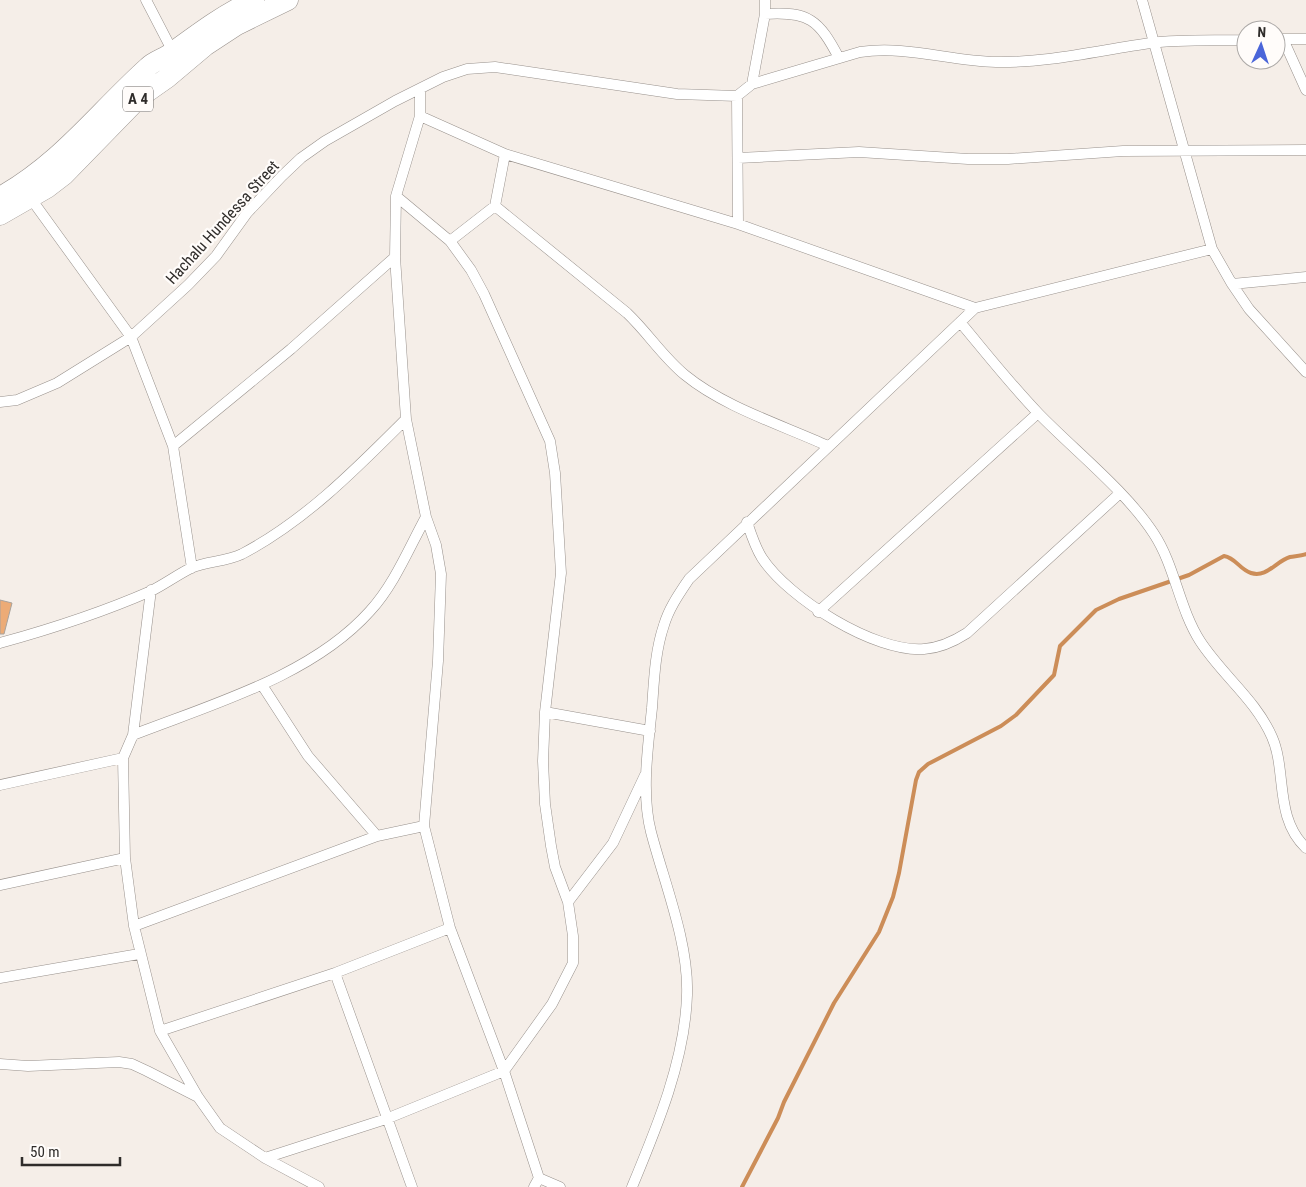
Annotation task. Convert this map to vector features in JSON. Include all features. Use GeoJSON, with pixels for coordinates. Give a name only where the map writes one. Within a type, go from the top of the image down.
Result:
{"type":"FeatureCollection","features":[{"type":"Feature","properties":{"kind":"highway","name":"A 4"},"geometry":{"type":"LineString","coordinates":[[0,215],[16,194],[82,134],[151,64],[173,52],[203,28],[254,0]]}},
{"type":"Feature","properties":{"kind":"highway","name":"A 4"},"geometry":{"type":"LineString","coordinates":[[16,194],[64,176],[140,97],[167,78],[205,46],[237,26],[288,0]]}},
{"type":"Feature","properties":{"kind":"street"},"geometry":{"type":"LineString","coordinates":[[146,0],[173,52]]}},
{"type":"Feature","properties":{"kind":"street"},"geometry":{"type":"LineString","coordinates":[[752,84],[766,14],[765,0]]}},
{"type":"Feature","properties":{"kind":"street"},"geometry":{"type":"LineString","coordinates":[[1142,0],[1212,249],[1232,284],[1250,309],[1306,372]]}},
{"type":"Feature","properties":{"kind":"street"},"geometry":{"type":"LineString","coordinates":[[766,14],[784,12],[802,15],[816,24],[828,37],[839,58]]}},
{"type":"Feature","properties":{"kind":"street"},"geometry":{"type":"LineString","coordinates":[[1286,39],[1306,39]]}},
{"type":"Feature","properties":{"kind":"street"},"geometry":{"type":"LineString","coordinates":[[738,224],[737,96],[752,84],[839,58],[875,50],[898,50],[972,61],[1036,60],[1153,43],[1236,40]]}},
{"type":"Feature","properties":{"kind":"street"},"geometry":{"type":"LineString","coordinates":[[1286,51],[1306,90]]}},
{"type":"Feature","properties":{"kind":"street","name":"Hachalu Hundessa Street"},"geometry":{"type":"LineString","coordinates":[[0,402],[17,400],[57,383],[130,337],[188,285],[216,256],[247,213],[301,158],[368,116],[443,77],[467,69],[495,67],[677,94],[737,96]]}},
{"type":"Feature","properties":{"kind":"street"},"geometry":{"type":"LineString","coordinates":[[420,90],[420,116],[396,196],[395,257],[406,419],[426,517],[436,545],[441,574],[438,661],[424,826],[450,928],[504,1071],[537,1182],[560,1187]]}},
{"type":"Feature","properties":{"kind":"street"},"geometry":{"type":"LineString","coordinates":[[420,116],[505,154],[738,224],[975,308]]}},
{"type":"Feature","properties":{"kind":"street"},"geometry":{"type":"LineString","coordinates":[[738,158],[860,152],[968,159],[1008,159],[1096,152],[1306,150]]}},
{"type":"Feature","properties":{"kind":"street"},"geometry":{"type":"LineString","coordinates":[[450,241],[495,206],[505,154]]}},
{"type":"Feature","properties":{"kind":"street"},"geometry":{"type":"LineString","coordinates":[[16,194],[130,337],[173,446],[192,568]]}},
{"type":"Feature","properties":{"kind":"street"},"geometry":{"type":"LineString","coordinates":[[265,1158],[386,1119],[504,1071],[552,1004],[573,963],[573,936],[568,902],[555,867],[545,804],[545,712],[561,573],[555,473],[550,441],[472,270],[450,241],[396,196]]}},
{"type":"Feature","properties":{"kind":"street"},"geometry":{"type":"LineString","coordinates":[[495,206],[627,313],[644,329],[665,356],[701,387],[828,446]]}},
{"type":"Feature","properties":{"kind":"street"},"geometry":{"type":"LineString","coordinates":[[632,1187],[678,1058],[687,994],[686,970],[678,932],[650,830],[647,772],[659,645],[664,624],[673,603],[689,579],[747,522],[975,308],[1212,249]]}},
{"type":"Feature","properties":{"kind":"street"},"geometry":{"type":"LineString","coordinates":[[173,446],[291,349],[395,257]]}},
{"type":"Feature","properties":{"kind":"street"},"geometry":{"type":"LineString","coordinates":[[1232,284],[1306,277]]}},
{"type":"Feature","properties":{"kind":"street"},"geometry":{"type":"LineString","coordinates":[[960,322],[1038,413],[1119,494],[1155,535],[1166,559],[1185,613],[1201,642],[1227,677],[1257,711],[1273,738],[1287,817],[1306,848]]}},
{"type":"Feature","properties":{"kind":"street"},"geometry":{"type":"LineString","coordinates":[[818,612],[1038,413]]}},
{"type":"Feature","properties":{"kind":"street"},"geometry":{"type":"LineString","coordinates":[[0,643],[34,634],[151,590],[192,568],[219,563],[241,554],[281,528],[337,487],[406,419]]}},
{"type":"Feature","properties":{"kind":"street"},"geometry":{"type":"LineString","coordinates":[[747,522],[762,558],[775,575],[818,612],[885,642],[903,648],[922,650],[944,646],[967,633],[1119,494]]}},
{"type":"Feature","properties":{"kind":"street"},"geometry":{"type":"LineString","coordinates":[[133,736],[262,685],[337,642],[370,611],[385,593],[426,517]]}},
{"type":"Feature","properties":{"kind":"street"},"geometry":{"type":"LineString","coordinates":[[151,590],[133,736],[123,758],[125,858],[134,926],[160,1030],[198,1097],[220,1128],[265,1158],[319,1187]]}},
{"type":"Feature","properties":{"kind":"street"},"geometry":{"type":"LineString","coordinates":[[262,685],[308,756],[377,836]]}},
{"type":"Feature","properties":{"kind":"street"},"geometry":{"type":"LineString","coordinates":[[545,712],[650,731]]}},
{"type":"Feature","properties":{"kind":"street"},"geometry":{"type":"LineString","coordinates":[[0,785],[123,758]]}},
{"type":"Feature","properties":{"kind":"street"},"geometry":{"type":"LineString","coordinates":[[568,902],[613,844],[647,772]]}},
{"type":"Feature","properties":{"kind":"street"},"geometry":{"type":"LineString","coordinates":[[134,926],[377,836],[424,826]]}},
{"type":"Feature","properties":{"kind":"street"},"geometry":{"type":"LineString","coordinates":[[0,884],[125,858]]}},
{"type":"Feature","properties":{"kind":"street"},"geometry":{"type":"LineString","coordinates":[[160,1030],[334,973],[450,928]]}},
{"type":"Feature","properties":{"kind":"street"},"geometry":{"type":"LineString","coordinates":[[0,978],[140,954]]}},
{"type":"Feature","properties":{"kind":"street"},"geometry":{"type":"LineString","coordinates":[[334,973],[412,1187]]}},
{"type":"Feature","properties":{"kind":"street"},"geometry":{"type":"LineString","coordinates":[[0,1064],[28,1066],[119,1062],[132,1064],[198,1097]]}},
{"type":"Feature","properties":{"kind":"building"},"geometry":{"type":"Polygon","coordinates":[[[0,600],[12,603],[4,634],[0,634],[0,600]]]}},
{"type":"Feature","properties":{"kind":"waterway"},"geometry":{"type":"LineString","coordinates":[[742,1187],[834,1003],[879,932],[893,897],[919,772],[928,764],[1001,726],[1016,715],[1054,675],[1060,646],[1096,610],[1119,599],[1189,575],[1224,556],[1232,559],[1243,569],[1257,574],[1267,571],[1285,559],[1306,554]]}}]}
